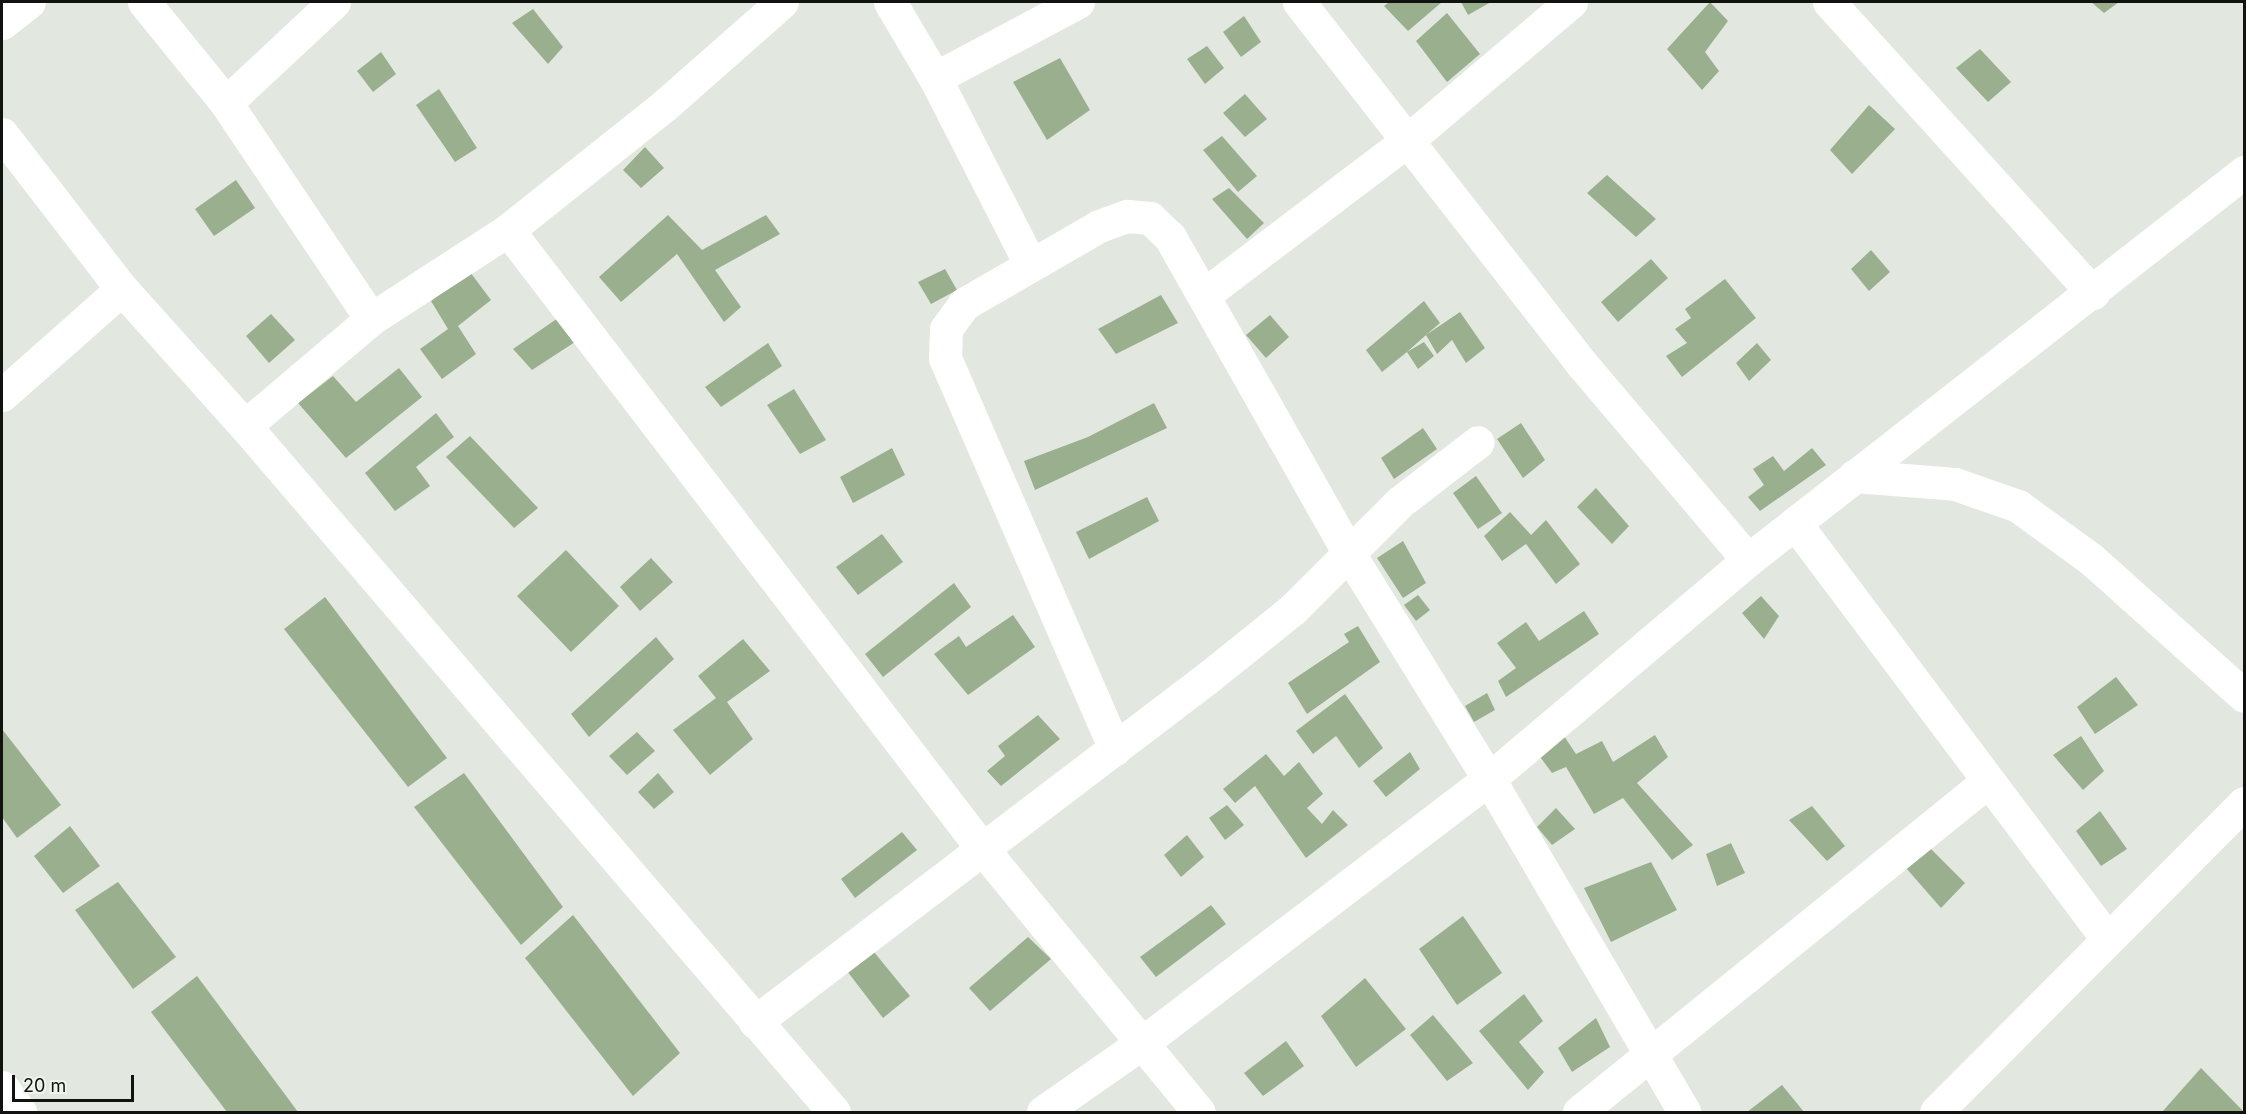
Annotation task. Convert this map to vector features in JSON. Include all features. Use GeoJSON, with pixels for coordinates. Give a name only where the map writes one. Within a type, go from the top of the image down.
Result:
{"type":"FeatureCollection","features":[{"type":"Feature","properties":{"kind":"street"},"geometry":{"type":"LineString","coordinates":[[2,23],[29,2]]}},
{"type":"Feature","properties":{"kind":"street"},"geometry":{"type":"LineString","coordinates":[[144,2],[226,103],[371,319]]}},
{"type":"Feature","properties":{"kind":"street"},"geometry":{"type":"LineString","coordinates":[[226,103],[334,2]]}},
{"type":"Feature","properties":{"kind":"street"},"geometry":{"type":"LineString","coordinates":[[244,426],[371,319],[508,230],[665,105],[782,2]]}},
{"type":"Feature","properties":{"kind":"street"},"geometry":{"type":"LineString","coordinates":[[890,2],[935,78],[1030,264]]}},
{"type":"Feature","properties":{"kind":"street"},"geometry":{"type":"LineString","coordinates":[[935,78],[1078,2]]}},
{"type":"Feature","properties":{"kind":"street"},"geometry":{"type":"LineString","coordinates":[[1299,2],[1581,363],[1748,560]]}},
{"type":"Feature","properties":{"kind":"street"},"geometry":{"type":"LineString","coordinates":[[1205,294],[1408,140],[1570,2]]}},
{"type":"Feature","properties":{"kind":"street"},"geometry":{"type":"LineString","coordinates":[[1829,2],[2093,292]]}},
{"type":"Feature","properties":{"kind":"street"},"geometry":{"type":"LineString","coordinates":[[2,134],[122,289],[244,426],[834,1113]]}},
{"type":"Feature","properties":{"kind":"street"},"geometry":{"type":"LineString","coordinates":[[1043,1113],[1142,1043],[1489,779],[1748,560],[2244,172]]}},
{"type":"Feature","properties":{"kind":"street"},"geometry":{"type":"LineString","coordinates":[[1115,749],[945,358],[946,329],[964,304],[1099,226],[1127,216],[1150,218],[1170,237],[1205,294],[1348,552],[1489,779],[1684,1113]]}},
{"type":"Feature","properties":{"kind":"street"},"geometry":{"type":"LineString","coordinates":[[508,230],[981,847],[1199,1113]]}},
{"type":"Feature","properties":{"kind":"street"},"geometry":{"type":"LineString","coordinates":[[2,395],[122,289]]}},
{"type":"Feature","properties":{"kind":"street"},"geometry":{"type":"LineString","coordinates":[[755,1022],[981,847],[1115,749],[1293,609],[1400,502],[1478,442]]}},
{"type":"Feature","properties":{"kind":"street"},"geometry":{"type":"LineString","coordinates":[[1854,476],[1955,484],[2019,506],[2091,559],[2244,696]]}},
{"type":"Feature","properties":{"kind":"street"},"geometry":{"type":"LineString","coordinates":[[1795,523],[2108,940]]}},
{"type":"Feature","properties":{"kind":"street"},"geometry":{"type":"LineString","coordinates":[[1579,1113],[1651,1057],[1988,781]]}},
{"type":"Feature","properties":{"kind":"street"},"geometry":{"type":"LineString","coordinates":[[1936,1113],[2244,803]]}},
{"type":"Feature","properties":{"kind":"street"},"geometry":{"type":"LineString","coordinates":[[2,1087],[20,1113]]}},
{"type":"Feature","properties":{"kind":"building"},"geometry":{"type":"Polygon","coordinates":[[[1389,2],[1442,2],[1408,31],[1384,6],[1389,2]]]}},
{"type":"Feature","properties":{"kind":"building"},"geometry":{"type":"Polygon","coordinates":[[[1461,2],[1491,2],[1468,15],[1461,2]]]}},
{"type":"Feature","properties":{"kind":"building"},"geometry":{"type":"Polygon","coordinates":[[[1710,2],[1728,21],[1705,52],[1719,71],[1702,90],[1667,49],[1710,2]]]}},
{"type":"Feature","properties":{"kind":"building"},"geometry":{"type":"Polygon","coordinates":[[[2091,2],[2119,2],[2104,13],[2091,2]]]}},
{"type":"Feature","properties":{"kind":"building"},"geometry":{"type":"Polygon","coordinates":[[[533,9],[563,47],[548,64],[512,23],[533,9]]]}},
{"type":"Feature","properties":{"kind":"building"},"geometry":{"type":"Polygon","coordinates":[[[1447,13],[1480,54],[1447,82],[1416,41],[1447,13]]]}},
{"type":"Feature","properties":{"kind":"building"},"geometry":{"type":"Polygon","coordinates":[[[1244,16],[1261,42],[1241,57],[1223,32],[1244,16]]]}},
{"type":"Feature","properties":{"kind":"building"},"geometry":{"type":"Polygon","coordinates":[[[1207,46],[1224,68],[1205,84],[1187,59],[1207,46]]]}},
{"type":"Feature","properties":{"kind":"building"},"geometry":{"type":"Polygon","coordinates":[[[1980,49],[2011,82],[1988,102],[1956,68],[1980,49]]]}},
{"type":"Feature","properties":{"kind":"building"},"geometry":{"type":"Polygon","coordinates":[[[381,52],[396,74],[373,92],[357,71],[381,52]]]}},
{"type":"Feature","properties":{"kind":"building"},"geometry":{"type":"Polygon","coordinates":[[[1060,58],[1090,110],[1047,140],[1013,82],[1060,58]]]}},
{"type":"Feature","properties":{"kind":"building"},"geometry":{"type":"Polygon","coordinates":[[[439,89],[477,148],[455,162],[416,105],[439,89]]]}},
{"type":"Feature","properties":{"kind":"building"},"geometry":{"type":"Polygon","coordinates":[[[1245,94],[1267,119],[1245,137],[1223,113],[1245,94]]]}},
{"type":"Feature","properties":{"kind":"building"},"geometry":{"type":"Polygon","coordinates":[[[1869,105],[1895,129],[1852,174],[1830,150],[1869,105]]]}},
{"type":"Feature","properties":{"kind":"building"},"geometry":{"type":"Polygon","coordinates":[[[1222,136],[1257,176],[1238,192],[1203,150],[1222,136]]]}},
{"type":"Feature","properties":{"kind":"building"},"geometry":{"type":"Polygon","coordinates":[[[645,147],[664,168],[641,188],[623,170],[645,147]]]}},
{"type":"Feature","properties":{"kind":"building"},"geometry":{"type":"Polygon","coordinates":[[[1607,175],[1656,219],[1636,237],[1587,193],[1607,175]]]}},
{"type":"Feature","properties":{"kind":"building"},"geometry":{"type":"Polygon","coordinates":[[[236,180],[255,208],[214,236],[195,209],[236,180]]]}},
{"type":"Feature","properties":{"kind":"building"},"geometry":{"type":"Polygon","coordinates":[[[1229,188],[1264,223],[1247,239],[1212,199],[1229,188]]]}},
{"type":"Feature","properties":{"kind":"building"},"geometry":{"type":"Polygon","coordinates":[[[668,215],[702,250],[766,215],[780,234],[715,270],[741,307],[724,322],[677,254],[621,302],[599,277],[668,215]]]}},
{"type":"Feature","properties":{"kind":"building"},"geometry":{"type":"Polygon","coordinates":[[[1871,250],[1890,272],[1869,291],[1851,269],[1871,250]]]}},
{"type":"Feature","properties":{"kind":"building"},"geometry":{"type":"Polygon","coordinates":[[[1651,259],[1668,278],[1618,322],[1601,302],[1651,259]]]}},
{"type":"Feature","properties":{"kind":"building"},"geometry":{"type":"Polygon","coordinates":[[[945,269],[957,290],[931,304],[918,282],[945,269]]]}},
{"type":"Feature","properties":{"kind":"building"},"geometry":{"type":"Polygon","coordinates":[[[470,272],[491,300],[458,326],[476,354],[442,379],[420,349],[448,329],[431,301],[470,272]]]}},
{"type":"Feature","properties":{"kind":"building"},"geometry":{"type":"Polygon","coordinates":[[[1725,279],[1756,318],[1682,377],[1666,356],[1687,343],[1675,329],[1691,318],[1685,309],[1725,279]]]}},
{"type":"Feature","properties":{"kind":"building"},"geometry":{"type":"Polygon","coordinates":[[[1161,295],[1178,323],[1116,354],[1098,329],[1161,295]]]}},
{"type":"Feature","properties":{"kind":"building"},"geometry":{"type":"Polygon","coordinates":[[[1424,301],[1440,323],[1382,372],[1366,350],[1424,301]]]}},
{"type":"Feature","properties":{"kind":"building"},"geometry":{"type":"Polygon","coordinates":[[[1460,312],[1485,348],[1466,363],[1452,340],[1437,354],[1426,335],[1460,312]]]}},
{"type":"Feature","properties":{"kind":"building"},"geometry":{"type":"Polygon","coordinates":[[[271,314],[295,340],[269,363],[246,336],[271,314]]]}},
{"type":"Feature","properties":{"kind":"building"},"geometry":{"type":"Polygon","coordinates":[[[1270,315],[1289,337],[1266,358],[1246,335],[1270,315]]]}},
{"type":"Feature","properties":{"kind":"building"},"geometry":{"type":"Polygon","coordinates":[[[558,318],[575,342],[532,370],[513,349],[558,318]]]}},
{"type":"Feature","properties":{"kind":"building"},"geometry":{"type":"Polygon","coordinates":[[[1424,342],[1434,356],[1418,369],[1407,352],[1424,342]]]}},
{"type":"Feature","properties":{"kind":"building"},"geometry":{"type":"Polygon","coordinates":[[[768,343],[782,366],[721,407],[705,387],[768,343]]]}},
{"type":"Feature","properties":{"kind":"building"},"geometry":{"type":"Polygon","coordinates":[[[1757,343],[1771,360],[1749,381],[1736,363],[1757,343]]]}},
{"type":"Feature","properties":{"kind":"building"},"geometry":{"type":"Polygon","coordinates":[[[399,368],[422,397],[346,458],[298,403],[333,376],[356,402],[399,368]]]}},
{"type":"Feature","properties":{"kind":"building"},"geometry":{"type":"Polygon","coordinates":[[[794,389],[826,440],[800,454],[767,405],[794,389]]]}},
{"type":"Feature","properties":{"kind":"building"},"geometry":{"type":"Polygon","coordinates":[[[1154,403],[1167,428],[1035,490],[1024,461],[1088,437],[1154,403]]]}},
{"type":"Feature","properties":{"kind":"building"},"geometry":{"type":"Polygon","coordinates":[[[436,413],[454,437],[416,467],[430,486],[395,511],[365,473],[436,413]]]}},
{"type":"Feature","properties":{"kind":"building"},"geometry":{"type":"Polygon","coordinates":[[[1521,423],[1545,460],[1523,478],[1497,439],[1521,423]]]}},
{"type":"Feature","properties":{"kind":"building"},"geometry":{"type":"Polygon","coordinates":[[[1423,428],[1437,449],[1394,479],[1381,458],[1423,428]]]}},
{"type":"Feature","properties":{"kind":"building"},"geometry":{"type":"Polygon","coordinates":[[[470,436],[538,508],[514,528],[446,457],[470,436]]]}},
{"type":"Feature","properties":{"kind":"building"},"geometry":{"type":"Polygon","coordinates":[[[892,448],[905,475],[853,503],[840,477],[892,448]]]}},
{"type":"Feature","properties":{"kind":"building"},"geometry":{"type":"Polygon","coordinates":[[[1812,448],[1826,465],[1760,511],[1748,497],[1764,485],[1753,469],[1773,456],[1784,471],[1812,448]]]}},
{"type":"Feature","properties":{"kind":"building"},"geometry":{"type":"Polygon","coordinates":[[[1476,476],[1502,513],[1478,529],[1453,493],[1476,476]]]}},
{"type":"Feature","properties":{"kind":"building"},"geometry":{"type":"Polygon","coordinates":[[[1596,488],[1629,526],[1612,544],[1577,507],[1596,488]]]}},
{"type":"Feature","properties":{"kind":"building"},"geometry":{"type":"Polygon","coordinates":[[[1147,497],[1159,521],[1089,559],[1076,532],[1147,497]]]}},
{"type":"Feature","properties":{"kind":"building"},"geometry":{"type":"Polygon","coordinates":[[[1510,512],[1531,535],[1546,520],[1580,564],[1556,584],[1526,544],[1502,561],[1484,536],[1510,512]]]}},
{"type":"Feature","properties":{"kind":"building"},"geometry":{"type":"Polygon","coordinates":[[[882,534],[903,562],[858,595],[836,567],[882,534]]]}},
{"type":"Feature","properties":{"kind":"building"},"geometry":{"type":"Polygon","coordinates":[[[1403,541],[1426,583],[1403,598],[1377,558],[1403,541]]]}},
{"type":"Feature","properties":{"kind":"building"},"geometry":{"type":"Polygon","coordinates":[[[566,550],[619,606],[571,652],[517,596],[566,550]]]}},
{"type":"Feature","properties":{"kind":"building"},"geometry":{"type":"Polygon","coordinates":[[[651,558],[673,582],[640,611],[620,587],[651,558]]]}},
{"type":"Feature","properties":{"kind":"building"},"geometry":{"type":"Polygon","coordinates":[[[954,583],[971,607],[883,677],[865,654],[954,583]]]}},
{"type":"Feature","properties":{"kind":"building"},"geometry":{"type":"Polygon","coordinates":[[[1418,595],[1430,610],[1416,621],[1404,605],[1418,595]]]}},
{"type":"Feature","properties":{"kind":"building"},"geometry":{"type":"Polygon","coordinates":[[[1761,596],[1779,616],[1764,639],[1742,613],[1761,596]]]}},
{"type":"Feature","properties":{"kind":"building"},"geometry":{"type":"Polygon","coordinates":[[[325,597],[447,758],[408,787],[284,629],[325,597]]]}},
{"type":"Feature","properties":{"kind":"building"},"geometry":{"type":"Polygon","coordinates":[[[1584,611],[1599,634],[1506,697],[1498,681],[1516,668],[1497,643],[1526,622],[1539,641],[1584,611]]]}},
{"type":"Feature","properties":{"kind":"building"},"geometry":{"type":"Polygon","coordinates":[[[1013,615],[1035,647],[968,695],[934,654],[959,636],[966,647],[1013,615]]]}},
{"type":"Feature","properties":{"kind":"building"},"geometry":{"type":"Polygon","coordinates":[[[1358,626],[1380,662],[1307,714],[1288,683],[1349,642],[1344,634],[1358,626]]]}},
{"type":"Feature","properties":{"kind":"building"},"geometry":{"type":"Polygon","coordinates":[[[656,637],[674,659],[589,737],[571,714],[656,637]]]}},
{"type":"Feature","properties":{"kind":"building"},"geometry":{"type":"Polygon","coordinates":[[[743,639],[770,671],[727,702],[753,739],[710,775],[673,730],[716,698],[698,676],[743,639]]]}},
{"type":"Feature","properties":{"kind":"building"},"geometry":{"type":"Polygon","coordinates":[[[2116,677],[2138,705],[2095,734],[2077,707],[2116,677]]]}},
{"type":"Feature","properties":{"kind":"building"},"geometry":{"type":"Polygon","coordinates":[[[1487,693],[1495,710],[1474,722],[1465,706],[1487,693]]]}},
{"type":"Feature","properties":{"kind":"building"},"geometry":{"type":"Polygon","coordinates":[[[1345,694],[1383,748],[1359,768],[1336,736],[1313,754],[1296,731],[1345,694]]]}},
{"type":"Feature","properties":{"kind":"building"},"geometry":{"type":"Polygon","coordinates":[[[1038,715],[1060,739],[1001,786],[987,771],[1005,756],[998,746],[1038,715]]]}},
{"type":"Feature","properties":{"kind":"building"},"geometry":{"type":"Polygon","coordinates":[[[2,729],[61,805],[17,838],[2,817],[2,729]]]}},
{"type":"Feature","properties":{"kind":"building"},"geometry":{"type":"Polygon","coordinates":[[[637,732],[655,751],[627,775],[609,756],[637,732]]]}},
{"type":"Feature","properties":{"kind":"building"},"geometry":{"type":"Polygon","coordinates":[[[1655,735],[1668,757],[1637,783],[1693,845],[1672,860],[1623,798],[1594,814],[1566,767],[1552,773],[1538,754],[1564,736],[1576,754],[1602,741],[1613,762],[1655,735]]]}},
{"type":"Feature","properties":{"kind":"building"},"geometry":{"type":"Polygon","coordinates":[[[2081,736],[2104,771],[2083,790],[2053,755],[2081,736]]]}},
{"type":"Feature","properties":{"kind":"building"},"geometry":{"type":"Polygon","coordinates":[[[1410,752],[1420,769],[1386,797],[1373,781],[1410,752]]]}},
{"type":"Feature","properties":{"kind":"building"},"geometry":{"type":"Polygon","coordinates":[[[1266,754],[1284,776],[1299,762],[1323,794],[1307,808],[1322,824],[1333,810],[1348,825],[1306,858],[1255,786],[1235,803],[1223,789],[1266,754]]]}},
{"type":"Feature","properties":{"kind":"building"},"geometry":{"type":"Polygon","coordinates":[[[464,773],[563,907],[521,945],[414,807],[464,773]]]}},
{"type":"Feature","properties":{"kind":"building"},"geometry":{"type":"Polygon","coordinates":[[[658,773],[674,792],[654,809],[638,792],[658,773]]]}},
{"type":"Feature","properties":{"kind":"building"},"geometry":{"type":"Polygon","coordinates":[[[1227,805],[1244,825],[1225,840],[1209,818],[1227,805]]]}},
{"type":"Feature","properties":{"kind":"building"},"geometry":{"type":"Polygon","coordinates":[[[1812,806],[1845,846],[1827,861],[1789,820],[1812,806]]]}},
{"type":"Feature","properties":{"kind":"building"},"geometry":{"type":"Polygon","coordinates":[[[1556,808],[1575,829],[1552,845],[1537,827],[1556,808]]]}},
{"type":"Feature","properties":{"kind":"building"},"geometry":{"type":"Polygon","coordinates":[[[2100,811],[2127,849],[2101,866],[2076,831],[2100,811]]]}},
{"type":"Feature","properties":{"kind":"building"},"geometry":{"type":"Polygon","coordinates":[[[70,826],[100,866],[63,893],[34,856],[70,826]]]}},
{"type":"Feature","properties":{"kind":"building"},"geometry":{"type":"Polygon","coordinates":[[[902,832],[917,850],[855,898],[841,879],[902,832]]]}},
{"type":"Feature","properties":{"kind":"building"},"geometry":{"type":"Polygon","coordinates":[[[1187,835],[1204,857],[1181,877],[1164,855],[1187,835]]]}},
{"type":"Feature","properties":{"kind":"building"},"geometry":{"type":"Polygon","coordinates":[[[1731,843],[1745,873],[1717,886],[1706,854],[1731,843]]]}},
{"type":"Feature","properties":{"kind":"building"},"geometry":{"type":"Polygon","coordinates":[[[1929,847],[1965,883],[1941,908],[1906,868],[1929,847]]]}},
{"type":"Feature","properties":{"kind":"building"},"geometry":{"type":"Polygon","coordinates":[[[1651,862],[1677,910],[1611,942],[1584,888],[1651,862]]]}},
{"type":"Feature","properties":{"kind":"building"},"geometry":{"type":"Polygon","coordinates":[[[118,882],[176,957],[133,989],[75,910],[118,882]]]}},
{"type":"Feature","properties":{"kind":"building"},"geometry":{"type":"Polygon","coordinates":[[[1211,905],[1226,924],[1156,977],[1140,957],[1211,905]]]}},
{"type":"Feature","properties":{"kind":"building"},"geometry":{"type":"Polygon","coordinates":[[[573,915],[680,1053],[633,1096],[525,958],[573,915]]]}},
{"type":"Feature","properties":{"kind":"building"},"geometry":{"type":"Polygon","coordinates":[[[1463,916],[1502,973],[1457,1005],[1419,949],[1463,916]]]}},
{"type":"Feature","properties":{"kind":"building"},"geometry":{"type":"Polygon","coordinates":[[[1028,937],[1051,959],[990,1011],[969,988],[1028,937]]]}},
{"type":"Feature","properties":{"kind":"building"},"geometry":{"type":"Polygon","coordinates":[[[874,952],[910,996],[883,1018],[847,971],[874,952]]]}},
{"type":"Feature","properties":{"kind":"building"},"geometry":{"type":"Polygon","coordinates":[[[197,976],[298,1112],[227,1112],[151,1012],[197,976]]]}},
{"type":"Feature","properties":{"kind":"building"},"geometry":{"type":"Polygon","coordinates":[[[1365,978],[1406,1029],[1356,1067],[1321,1016],[1365,978]]]}},
{"type":"Feature","properties":{"kind":"building"},"geometry":{"type":"Polygon","coordinates":[[[1524,994],[1543,1021],[1519,1042],[1544,1072],[1528,1090],[1479,1031],[1524,994]]]}},
{"type":"Feature","properties":{"kind":"building"},"geometry":{"type":"Polygon","coordinates":[[[1433,1015],[1473,1063],[1447,1081],[1410,1035],[1433,1015]]]}},
{"type":"Feature","properties":{"kind":"building"},"geometry":{"type":"Polygon","coordinates":[[[1596,1018],[1610,1047],[1572,1072],[1558,1048],[1596,1018]]]}},
{"type":"Feature","properties":{"kind":"building"},"geometry":{"type":"Polygon","coordinates":[[[1286,1041],[1304,1066],[1263,1096],[1244,1073],[1286,1041]]]}},
{"type":"Feature","properties":{"kind":"building"},"geometry":{"type":"Polygon","coordinates":[[[2201,1068],[2244,1112],[2162,1112],[2201,1068]]]}},
{"type":"Feature","properties":{"kind":"building"},"geometry":{"type":"Polygon","coordinates":[[[1782,1085],[1804,1112],[1747,1112],[1782,1085]]]}}]}
